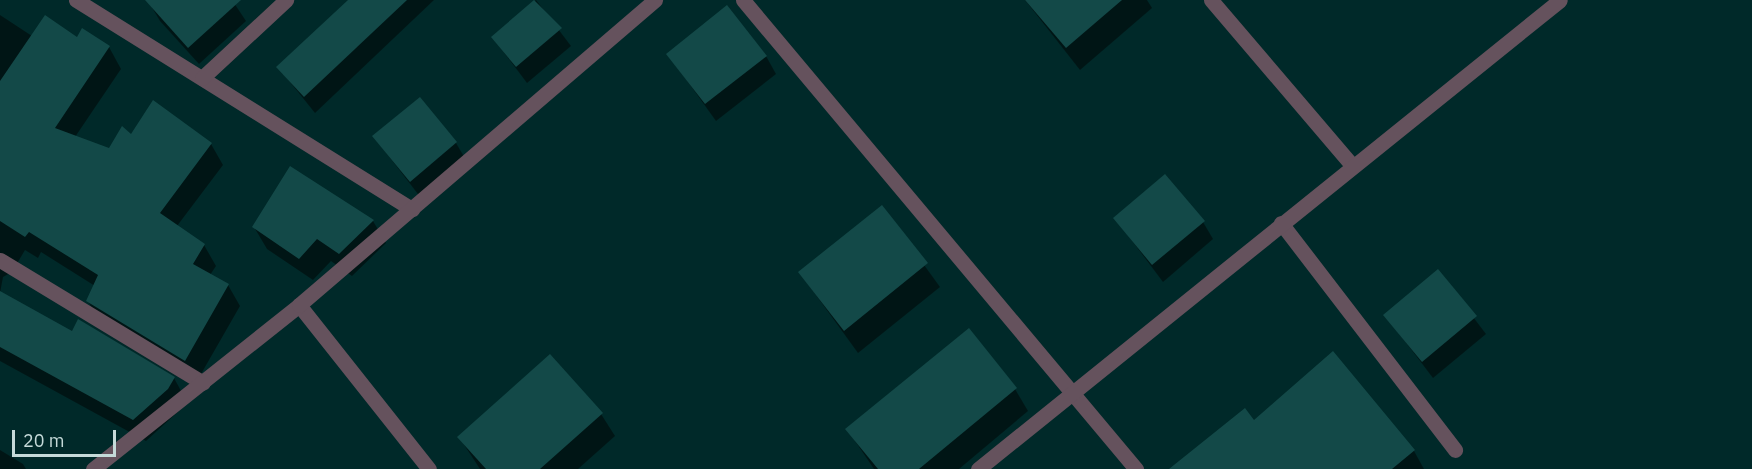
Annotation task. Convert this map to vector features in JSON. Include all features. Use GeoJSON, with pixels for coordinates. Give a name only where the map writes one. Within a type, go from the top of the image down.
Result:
{"type":"FeatureCollection","features":[{"type":"Feature","properties":{"kind":"street"},"geometry":{"type":"LineString","coordinates":[[75,0],[411,209]]}},
{"type":"Feature","properties":{"kind":"street"},"geometry":{"type":"LineString","coordinates":[[202,78],[286,0]]}},
{"type":"Feature","properties":{"kind":"street"},"geometry":{"type":"LineString","coordinates":[[93,469],[299,305],[656,0]]}},
{"type":"Feature","properties":{"kind":"street"},"geometry":{"type":"LineString","coordinates":[[743,0],[1136,469]]}},
{"type":"Feature","properties":{"kind":"street"},"geometry":{"type":"LineString","coordinates":[[1211,0],[1352,165]]}},
{"type":"Feature","properties":{"kind":"street"},"geometry":{"type":"LineString","coordinates":[[978,469],[1352,165],[1560,0]]}},
{"type":"Feature","properties":{"kind":"street"},"geometry":{"type":"LineString","coordinates":[[1281,223],[1455,450]]}},
{"type":"Feature","properties":{"kind":"street"},"geometry":{"type":"LineString","coordinates":[[0,260],[203,383]]}},
{"type":"Feature","properties":{"kind":"street"},"geometry":{"type":"LineString","coordinates":[[299,305],[429,469]]}},
{"type":"Feature","properties":{"kind":"building"},"geometry":{"type":"Polygon","coordinates":[[[145,0],[241,0],[188,48],[145,0]]]}},
{"type":"Feature","properties":{"kind":"building"},"geometry":{"type":"Polygon","coordinates":[[[348,0],[407,0],[304,97],[276,67],[348,0]]]}},
{"type":"Feature","properties":{"kind":"building"},"geometry":{"type":"Polygon","coordinates":[[[534,0],[562,28],[516,67],[491,37],[534,0]]]}},
{"type":"Feature","properties":{"kind":"building"},"geometry":{"type":"Polygon","coordinates":[[[1025,0],[1122,0],[1066,48],[1025,0]]]}},
{"type":"Feature","properties":{"kind":"building"},"geometry":{"type":"Polygon","coordinates":[[[727,5],[767,56],[705,104],[666,54],[727,5]]]}},
{"type":"Feature","properties":{"kind":"building"},"geometry":{"type":"Polygon","coordinates":[[[45,15],[77,37],[82,28],[110,46],[55,128],[109,148],[122,126],[131,134],[153,100],[212,143],[160,213],[205,244],[193,264],[229,284],[185,361],[86,301],[98,275],[29,232],[25,237],[0,221],[0,81],[45,15]]]}},
{"type":"Feature","properties":{"kind":"building"},"geometry":{"type":"Polygon","coordinates":[[[420,97],[457,142],[410,182],[372,136],[420,97]]]}},
{"type":"Feature","properties":{"kind":"building"},"geometry":{"type":"Polygon","coordinates":[[[290,166],[374,220],[339,254],[317,239],[299,259],[252,227],[290,166]]]}},
{"type":"Feature","properties":{"kind":"building"},"geometry":{"type":"Polygon","coordinates":[[[1165,174],[1205,221],[1152,265],[1113,218],[1165,174]]]}},
{"type":"Feature","properties":{"kind":"building"},"geometry":{"type":"Polygon","coordinates":[[[882,205],[928,263],[844,331],[798,272],[882,205]]]}},
{"type":"Feature","properties":{"kind":"building"},"geometry":{"type":"Polygon","coordinates":[[[1438,269],[1477,316],[1422,362],[1383,315],[1438,269]]]}},
{"type":"Feature","properties":{"kind":"building"},"geometry":{"type":"Polygon","coordinates":[[[0,291],[72,331],[78,319],[175,377],[168,389],[133,420],[0,347],[0,291]]]}},
{"type":"Feature","properties":{"kind":"building"},"geometry":{"type":"Polygon","coordinates":[[[969,328],[1017,388],[919,469],[878,469],[845,429],[969,328]]]}},
{"type":"Feature","properties":{"kind":"building"},"geometry":{"type":"Polygon","coordinates":[[[1333,351],[1415,450],[1392,469],[1169,469],[1245,408],[1254,420],[1333,351]]]}},
{"type":"Feature","properties":{"kind":"building"},"geometry":{"type":"Polygon","coordinates":[[[550,354],[603,413],[540,469],[486,469],[457,437],[550,354]]]}}]}
